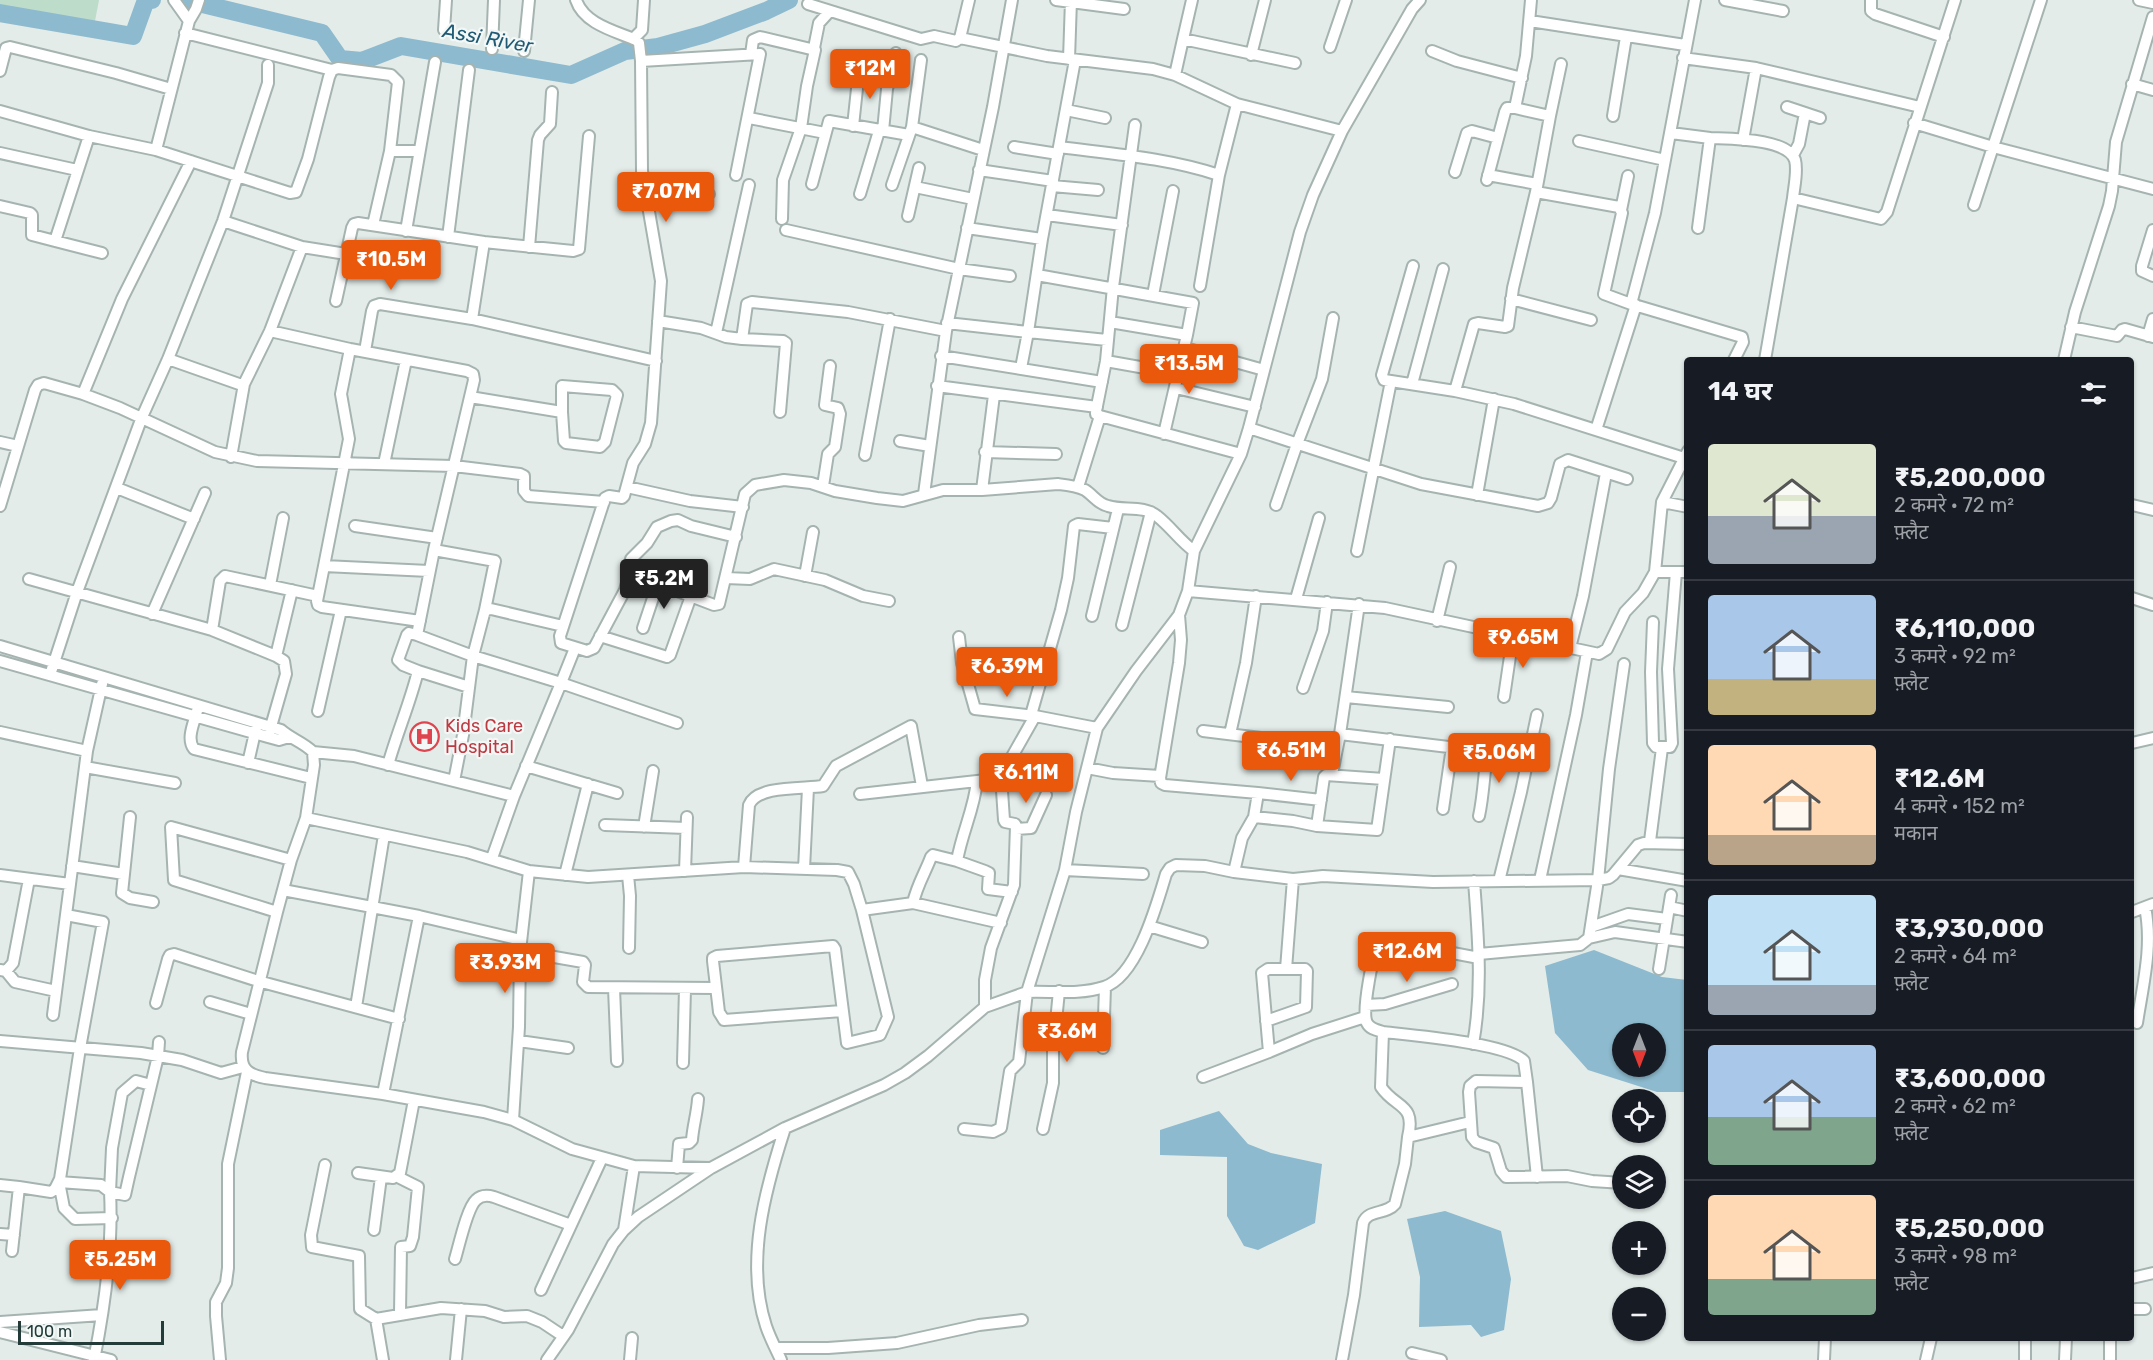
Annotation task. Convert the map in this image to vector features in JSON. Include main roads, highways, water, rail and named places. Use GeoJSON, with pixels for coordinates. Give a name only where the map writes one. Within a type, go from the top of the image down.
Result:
{"type":"FeatureCollection","features":[{"type":"Feature","properties":{"kind":"water"},"geometry":{"type":"Polygon","coordinates":[[[1594,950],[1662,977],[1684,980],[1684,1092],[1648,1089],[1588,1070],[1555,1033],[1545,966],[1594,950]]]}},
{"type":"Feature","properties":{"kind":"water"},"geometry":{"type":"Polygon","coordinates":[[[1219,1111],[1248,1144],[1271,1153],[1322,1164],[1315,1223],[1258,1250],[1244,1246],[1227,1216],[1227,1157],[1160,1155],[1160,1130],[1219,1111]]]}},
{"type":"Feature","properties":{"kind":"water"},"geometry":{"type":"Polygon","coordinates":[[[1445,1211],[1501,1231],[1511,1279],[1504,1330],[1481,1337],[1471,1325],[1419,1327],[1420,1277],[1407,1219],[1445,1211]]]}},
{"type":"Feature","properties":{"kind":"waterway","name":"Assi River"},"geometry":{"type":"LineString","coordinates":[[0,13],[133,36],[146,0],[152,0]]}},
{"type":"Feature","properties":{"kind":"waterway","name":"Assi River"},"geometry":{"type":"LineString","coordinates":[[186,0],[322,33],[340,59],[362,61],[401,46],[571,75],[625,51],[658,47],[705,34],[789,0]]}},
{"type":"Feature","properties":{"kind":"place","name":"Kids Care Hospital"},"geometry":{"type":"Point","coordinates":[424,736]}}]}
